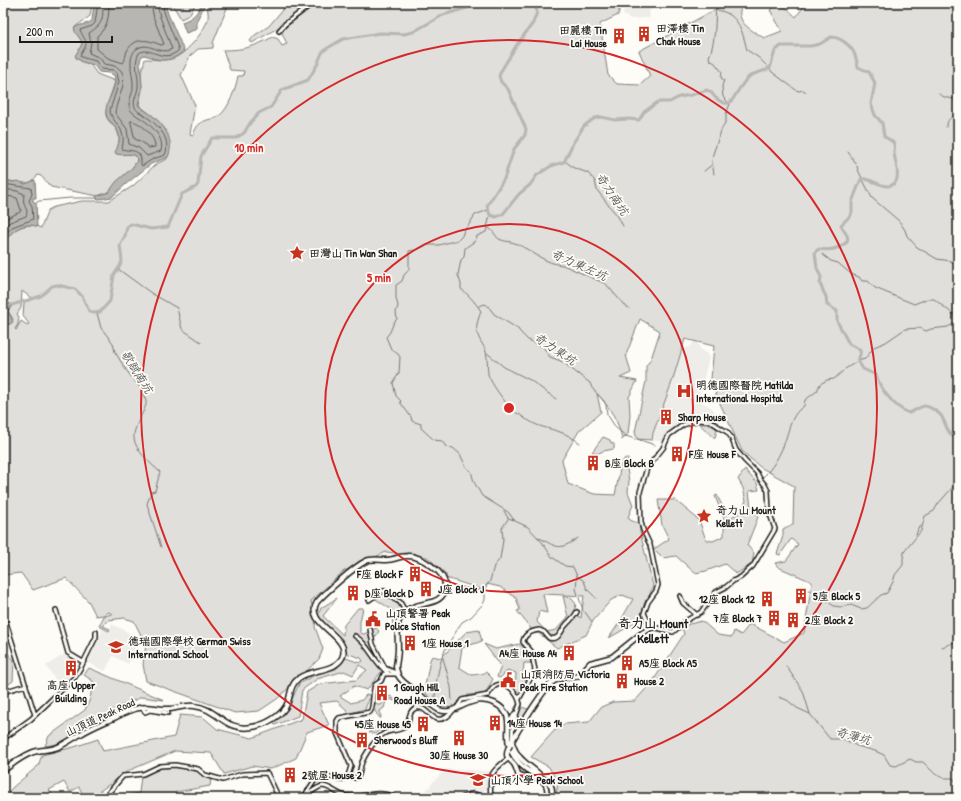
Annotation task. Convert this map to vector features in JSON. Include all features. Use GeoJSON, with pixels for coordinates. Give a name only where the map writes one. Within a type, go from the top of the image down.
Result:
{"type":"FeatureCollection","features":[{"type":"Feature","properties":{"kind":"main road","name":"山頂道 Peak Road"},"geometry":{"type":"LineString","coordinates":[[3,771],[32,752],[50,750],[58,747],[89,729],[142,707],[162,709],[190,706],[200,707],[211,712],[228,724],[242,727],[257,726],[277,716],[285,708],[291,689],[296,681],[306,674],[334,665],[341,659],[343,652],[341,643],[317,618],[314,612],[315,607],[320,598],[355,568],[367,561],[389,560],[410,556],[430,565],[441,574],[445,582],[445,587],[440,598],[434,602],[412,606],[405,611]]}},
{"type":"Feature","properties":{"kind":"main road"},"geometry":{"type":"LineString","coordinates":[[405,611],[400,618],[398,626],[396,666],[398,674],[404,682],[436,708],[444,711],[455,709],[471,701],[480,700],[495,704],[501,709],[509,722],[509,745],[514,755],[523,767],[547,781],[552,791],[551,798]]}},
{"type":"Feature","properties":{"kind":"main road"},"geometry":{"type":"LineString","coordinates":[[540,777],[520,775],[514,764],[508,759],[507,753],[525,719],[552,682],[562,678],[578,676],[590,663],[614,655],[642,633],[651,628]]}},
{"type":"Feature","properties":{"kind":"main road"},"geometry":{"type":"LineString","coordinates":[[510,745],[515,749],[522,760],[540,777]]}},
{"type":"Feature","properties":{"kind":"street"},"geometry":{"type":"LineString","coordinates":[[279,31],[285,24],[313,3]]}},
{"type":"Feature","properties":{"kind":"street"},"geometry":{"type":"LineString","coordinates":[[705,420],[713,422],[727,432],[732,439],[735,448],[745,461],[756,471],[760,480],[766,486],[769,495],[769,511],[775,528],[753,566],[742,577],[716,592],[703,610],[687,620],[673,632],[651,628],[644,611],[656,589],[658,582],[650,544],[641,522],[640,492],[647,468],[664,446],[670,434],[687,423],[705,420]]}},
{"type":"Feature","properties":{"kind":"street"},"geometry":{"type":"LineString","coordinates":[[369,600],[382,591],[386,591],[394,599],[400,602],[405,611]]}},
{"type":"Feature","properties":{"kind":"street"},"geometry":{"type":"LineString","coordinates":[[680,596],[682,602],[697,614]]}},
{"type":"Feature","properties":{"kind":"street"},"geometry":{"type":"LineString","coordinates":[[56,610],[68,653],[84,662]]}},
{"type":"Feature","properties":{"kind":"street"},"geometry":{"type":"LineString","coordinates":[[519,699],[535,670],[530,651],[523,642],[524,637],[530,633],[540,630],[550,638],[556,638],[561,634],[565,625],[572,620],[577,612]]}},
{"type":"Feature","properties":{"kind":"street"},"geometry":{"type":"LineString","coordinates":[[3,613],[35,715]]}},
{"type":"Feature","properties":{"kind":"street"},"geometry":{"type":"LineString","coordinates":[[370,629],[373,644],[385,668],[398,674]]}},
{"type":"Feature","properties":{"kind":"street"},"geometry":{"type":"LineString","coordinates":[[3,739],[35,715],[75,677],[96,637],[96,632]]}},
{"type":"Feature","properties":{"kind":"street"},"geometry":{"type":"LineString","coordinates":[[355,636],[361,640],[383,669],[389,674]]}},
{"type":"Feature","properties":{"kind":"street"},"geometry":{"type":"LineString","coordinates":[[303,798],[314,780],[330,777],[343,779],[348,775],[351,766],[337,733],[337,721],[340,718],[368,713],[372,708],[374,686],[381,680],[383,674],[398,674]]}},
{"type":"Feature","properties":{"kind":"street"},"geometry":{"type":"LineString","coordinates":[[348,775],[355,778],[358,777],[362,762],[369,750],[385,733],[402,729],[406,726],[411,712],[414,709],[418,708],[424,710],[437,719],[448,716],[462,700],[488,695],[497,684],[504,684],[512,689],[519,699],[520,704],[513,724],[510,745]]}},
{"type":"Feature","properties":{"kind":"street"},"geometry":{"type":"LineString","coordinates":[[3,692],[26,685]]}},
{"type":"Feature","properties":{"kind":"street"},"geometry":{"type":"LineString","coordinates":[[142,707],[145,712],[150,710],[168,713]]}},
{"type":"Feature","properties":{"kind":"street"},"geometry":{"type":"LineString","coordinates":[[509,722],[519,707]]}},
{"type":"Feature","properties":{"kind":"street"},"geometry":{"type":"LineString","coordinates":[[491,798],[493,771],[508,759]]}},
{"type":"Feature","properties":{"kind":"street"},"geometry":{"type":"LineString","coordinates":[[104,798],[122,776],[144,774],[161,766],[176,765],[198,769],[205,775],[222,780],[227,780],[238,775],[267,773],[279,798]]}},
{"type":"Feature","properties":{"kind":"street"},"geometry":{"type":"LineString","coordinates":[[540,777],[546,785],[546,798]]}},
{"type":"Feature","properties":{"kind":"street"},"geometry":{"type":"LineString","coordinates":[[303,798],[323,786],[347,796],[382,793],[396,798]]}},
{"type":"Feature","properties":{"kind":"street"},"geometry":{"type":"LineString","coordinates":[[462,798],[470,793],[474,793],[482,798]]}},
{"type":"Feature","properties":{"kind":"shaded area"},"geometry":{"type":"Polygon","coordinates":[[[3,3],[92,3],[90,16],[75,27],[82,44],[76,58],[90,64],[97,74],[115,81],[106,115],[119,136],[117,154],[132,154],[136,156],[137,161],[109,192],[98,196],[51,187],[41,176],[38,175],[29,183],[3,181],[3,3]]]}},
{"type":"Feature","properties":{"kind":"shaded area"},"geometry":{"type":"Polygon","coordinates":[[[167,3],[196,3],[189,15],[181,19],[174,7],[167,3]]]}},
{"type":"Feature","properties":{"kind":"shaded area"},"geometry":{"type":"Polygon","coordinates":[[[207,3],[229,3],[213,43],[213,48],[198,49],[190,56],[181,75],[195,105],[190,134],[193,135],[197,126],[201,123],[216,118],[223,113],[232,98],[238,76],[243,76],[244,71],[230,70],[223,50],[249,47],[273,37],[278,39],[282,46],[287,44],[282,33],[285,28],[317,3],[621,3],[618,15],[600,24],[608,75],[617,84],[640,85],[650,76],[639,51],[727,3],[742,3],[740,16],[742,20],[750,29],[764,38],[782,31],[770,10],[778,6],[784,7],[796,17],[806,3],[958,3],[958,798],[555,798],[558,784],[549,767],[531,757],[554,731],[565,724],[589,722],[601,707],[613,702],[635,701],[653,681],[684,634],[681,626],[702,621],[718,635],[732,637],[734,631],[741,635],[750,624],[784,642],[804,633],[812,582],[778,567],[775,563],[786,561],[798,544],[791,539],[780,555],[777,554],[783,536],[783,529],[793,524],[794,486],[760,467],[742,451],[717,397],[711,379],[714,346],[685,339],[672,382],[653,433],[652,440],[637,439],[635,432],[646,381],[646,366],[651,359],[660,331],[640,319],[626,355],[631,373],[620,378],[637,381],[629,397],[630,415],[628,434],[622,440],[619,427],[613,415],[597,394],[601,412],[579,431],[562,460],[568,484],[594,494],[615,495],[621,464],[625,458],[628,459],[628,492],[633,505],[628,517],[630,520],[639,524],[653,586],[640,620],[609,638],[633,599],[622,595],[611,600],[593,621],[586,635],[557,648],[537,632],[532,630],[517,611],[520,610],[516,598],[500,587],[487,584],[484,590],[446,578],[446,574],[427,557],[386,552],[344,571],[311,601],[316,620],[315,627],[323,649],[319,659],[277,699],[259,711],[235,713],[146,681],[143,664],[146,645],[134,621],[124,618],[109,620],[103,626],[110,629],[109,631],[99,626],[104,616],[112,614],[109,612],[96,616],[89,602],[66,578],[33,590],[21,573],[3,575],[3,325],[10,324],[13,319],[8,311],[12,306],[3,294],[3,244],[14,230],[23,226],[32,225],[41,228],[48,210],[54,207],[82,201],[109,201],[133,186],[156,164],[167,159],[165,129],[156,119],[139,105],[142,90],[141,73],[145,59],[171,59],[182,53],[193,43],[208,19],[207,3]],[[22,291],[21,308],[17,314],[19,317],[16,330],[21,321],[27,325],[29,324],[23,316],[24,302],[31,300],[30,297],[22,291]],[[543,594],[547,613],[539,611],[537,622],[547,632],[556,630],[568,617],[563,596],[571,598],[576,604],[574,613],[581,618],[584,596],[543,594]]]}},
{"type":"Feature","properties":{"kind":"shaded area"},"geometry":{"type":"Polygon","coordinates":[[[288,3],[309,3],[276,29],[252,43],[250,41],[255,35],[269,26],[288,3]]]}},
{"type":"Feature","properties":{"kind":"shaded area"},"geometry":{"type":"Polygon","coordinates":[[[625,3],[655,3],[649,12],[650,18],[631,19],[623,15],[625,3]]]}},
{"type":"Feature","properties":{"kind":"shaded area","name":"明德國際醫院 Matilda International Hospital"},"geometry":{"type":"Polygon","coordinates":[[[694,342],[697,342],[701,350],[707,354],[709,358],[698,400],[711,407],[715,412],[713,420],[699,418],[688,420],[671,430],[668,430],[665,442],[652,440],[653,433],[682,351],[684,348],[690,347],[694,342]]]}},
{"type":"Feature","properties":{"kind":"shaded area"},"geometry":{"type":"Polygon","coordinates":[[[699,424],[710,424],[717,429],[715,438],[699,424]]]}},
{"type":"Feature","properties":{"kind":"shaded area"},"geometry":{"type":"Polygon","coordinates":[[[603,437],[610,440],[611,443],[614,444],[614,449],[597,454],[592,452],[603,437]]]}},
{"type":"Feature","properties":{"kind":"shaded area"},"geometry":{"type":"Polygon","coordinates":[[[745,470],[757,483],[759,490],[749,491],[751,507],[758,517],[747,545],[754,553],[752,564],[736,574],[725,564],[706,571],[695,573],[676,556],[663,558],[654,549],[669,539],[662,525],[658,500],[675,500],[699,520],[706,540],[713,541],[724,536],[724,519],[715,496],[717,495],[728,518],[738,514],[746,501],[743,488],[738,479],[745,470]]]}},
{"type":"Feature","properties":{"kind":"shaded area"},"geometry":{"type":"Polygon","coordinates":[[[380,594],[391,598],[403,612],[397,628],[393,631],[392,610],[374,598],[380,594]]]}},
{"type":"Feature","properties":{"kind":"shaded area"},"geometry":{"type":"Polygon","coordinates":[[[337,598],[323,616],[343,635],[344,625],[358,608],[363,608],[360,622],[360,633],[364,634],[376,628],[379,631],[371,644],[373,648],[378,651],[388,668],[381,672],[367,690],[354,686],[340,696],[351,703],[362,700],[366,695],[371,694],[365,709],[350,713],[337,701],[319,703],[329,725],[307,732],[296,758],[271,769],[252,766],[224,774],[211,753],[175,751],[128,771],[90,798],[85,798],[79,787],[70,792],[64,782],[49,790],[53,796],[49,798],[3,798],[13,787],[38,766],[42,755],[98,739],[103,751],[174,737],[180,715],[203,717],[217,729],[252,738],[302,719],[307,692],[320,684],[356,680],[367,670],[359,665],[353,675],[344,671],[317,679],[302,690],[298,716],[275,725],[272,722],[282,716],[288,708],[299,684],[316,674],[336,669],[346,658],[360,663],[363,661],[361,658],[346,653],[343,644],[318,616],[321,608],[337,598]]]}},
{"type":"Feature","properties":{"kind":"shaded area","name":"德瑞國際學校 German Swiss International School"},"geometry":{"type":"Polygon","coordinates":[[[112,624],[141,639],[128,664],[113,656],[105,671],[86,662],[92,653],[103,628],[109,631],[112,624]]]}},
{"type":"Feature","properties":{"kind":"shaded area"},"geometry":{"type":"Polygon","coordinates":[[[479,630],[482,641],[462,648],[459,667],[472,675],[486,672],[493,679],[485,694],[468,695],[463,701],[456,705],[442,709],[426,694],[425,686],[430,660],[432,656],[441,658],[466,632],[479,630]]]}},
{"type":"Feature","properties":{"kind":"shaded area"},"geometry":{"type":"Polygon","coordinates":[[[484,644],[496,649],[519,644],[526,650],[530,657],[531,663],[524,663],[523,674],[530,675],[521,698],[522,707],[530,710],[513,735],[519,713],[514,709],[518,703],[515,688],[516,673],[508,670],[500,678],[497,677],[501,666],[484,644]]]}},
{"type":"Feature","properties":{"kind":"shaded area"},"geometry":{"type":"Polygon","coordinates":[[[3,648],[14,660],[13,681],[3,688],[3,648]]]}},
{"type":"Feature","properties":{"kind":"shaded area"},"geometry":{"type":"Polygon","coordinates":[[[66,653],[68,657],[77,661],[78,666],[72,677],[61,687],[46,666],[66,653]]]}},
{"type":"Feature","properties":{"kind":"shaded area"},"geometry":{"type":"Polygon","coordinates":[[[89,668],[164,700],[142,697],[116,708],[93,726],[57,744],[45,746],[49,736],[85,710],[90,699],[93,681],[84,675],[89,668]]]}},
{"type":"Feature","properties":{"kind":"shaded area"},"geometry":{"type":"Polygon","coordinates":[[[375,693],[377,693],[374,702],[378,705],[381,705],[387,697],[390,696],[397,701],[390,699],[386,701],[384,708],[380,711],[381,718],[373,706],[375,693]]]}},
{"type":"Feature","properties":{"kind":"shaded area"},"geometry":{"type":"Polygon","coordinates":[[[379,725],[381,728],[393,725],[402,725],[401,728],[383,733],[379,730],[375,734],[369,732],[379,725]]]}},
{"type":"Feature","properties":{"kind":"shaded area"},"geometry":{"type":"Polygon","coordinates":[[[173,766],[198,770],[211,778],[210,786],[176,792],[174,798],[106,798],[139,793],[141,776],[160,767],[173,766]]]}},
{"type":"Feature","properties":{"kind":"shaded area","name":"山頂小學 Peak School"},"geometry":{"type":"Polygon","coordinates":[[[446,769],[489,771],[489,789],[485,790],[486,798],[473,790],[466,792],[457,798],[417,798],[430,787],[446,769]]]}},
{"type":"Feature","properties":{"kind":"water"},"geometry":{"type":"Polygon","coordinates":[[[94,3],[165,3],[168,14],[184,51],[178,56],[168,60],[155,59],[144,55],[141,57],[140,62],[142,86],[138,105],[153,116],[168,134],[170,151],[168,157],[151,164],[112,197],[99,199],[96,198],[97,196],[109,192],[116,182],[132,168],[137,161],[136,156],[131,154],[120,155],[115,153],[119,141],[119,135],[118,131],[108,119],[106,114],[107,104],[115,85],[114,75],[99,72],[94,65],[82,62],[75,56],[82,44],[74,28],[92,21],[94,3]]]}},
{"type":"Feature","properties":{"kind":"water"},"geometry":{"type":"Polygon","coordinates":[[[202,3],[205,4],[197,20],[197,29],[186,33],[182,22],[194,15],[202,3]]]}},
{"type":"Feature","properties":{"kind":"water"},"geometry":{"type":"Polygon","coordinates":[[[35,180],[36,198],[33,198],[33,201],[36,203],[37,227],[27,225],[20,227],[9,235],[3,243],[3,181],[13,182],[18,181],[25,184],[35,180]]]}},
{"type":"Feature","properties":{"kind":"water"},"geometry":{"type":"Polygon","coordinates":[[[3,293],[8,303],[12,305],[8,311],[13,322],[3,325],[3,293]]]}},
{"type":"Feature","properties":{"kind":"waterway"},"geometry":{"type":"LineString","coordinates":[[12,305],[41,296],[52,286],[57,285],[75,289],[82,296],[89,311],[94,313],[100,312],[110,301],[114,275],[122,261],[120,245],[125,236],[127,227],[131,224],[151,229],[168,227],[182,194],[196,187],[198,184],[201,156],[212,138],[236,138],[244,133],[259,113],[271,107],[282,90],[308,80],[322,53],[343,39],[380,33],[404,34],[413,32],[443,15],[478,3]]}},
{"type":"Feature","properties":{"kind":"waterway"},"geometry":{"type":"LineString","coordinates":[[534,3],[537,12],[533,23],[516,46],[499,76],[501,82],[508,89],[526,129],[525,135],[514,149],[504,179],[487,206],[490,215],[496,217],[503,214],[519,194],[530,185],[537,175],[551,166],[564,162],[573,143],[584,126],[595,118],[601,117],[615,120],[639,120],[644,112],[658,102],[670,102],[679,97],[707,90],[711,92],[714,97],[728,103],[732,101],[743,83],[750,76],[770,68],[775,51],[781,46],[811,46],[820,44],[831,37],[844,41],[849,46],[855,55],[858,67],[869,72],[875,83],[871,104],[875,115],[882,123],[884,136],[894,144],[897,177],[896,182],[893,185],[888,186],[884,186],[867,179],[861,179],[852,202],[851,215],[841,225],[847,235],[847,242],[837,248],[830,250],[819,249],[815,252],[817,268],[821,277],[820,284],[826,297],[827,305],[837,311],[837,321],[849,344],[860,350],[858,361],[863,369],[876,375],[885,392],[898,407],[909,413],[924,406],[931,408],[941,415],[949,433],[958,439]]}},
{"type":"Feature","properties":{"kind":"waterway"},"geometry":{"type":"LineString","coordinates":[[714,174],[712,162],[713,154],[726,121],[726,114],[730,104],[723,97],[722,86],[724,80],[721,78],[722,72],[715,63],[710,60],[709,57],[714,37],[716,3]]}},
{"type":"Feature","properties":{"kind":"waterway"},"geometry":{"type":"LineString","coordinates":[[716,10],[724,12],[735,19],[741,30],[747,50],[759,58],[768,67]]}},
{"type":"Feature","properties":{"kind":"waterway"},"geometry":{"type":"LineString","coordinates":[[770,69],[796,90],[803,90],[806,92]]}},
{"type":"Feature","properties":{"kind":"waterway"},"geometry":{"type":"LineString","coordinates":[[939,94],[948,98],[958,99]]}},
{"type":"Feature","properties":{"kind":"waterway"},"geometry":{"type":"LineString","coordinates":[[946,127],[949,119],[953,117],[958,109]]}},
{"type":"Feature","properties":{"kind":"waterway"},"geometry":{"type":"LineString","coordinates":[[848,152],[856,163]]}},
{"type":"Feature","properties":{"kind":"waterway","name":"奇力南坑"},"geometry":{"type":"LineString","coordinates":[[565,161],[574,168],[588,173],[595,181],[597,190],[617,215],[623,226]]}},
{"type":"Feature","properties":{"kind":"waterway"},"geometry":{"type":"LineString","coordinates":[[704,171],[713,164]]}},
{"type":"Feature","properties":{"kind":"waterway"},"geometry":{"type":"LineString","coordinates":[[857,166],[872,198],[899,221],[907,236],[917,247],[937,259],[951,261],[958,268]]}},
{"type":"Feature","properties":{"kind":"waterway"},"geometry":{"type":"LineString","coordinates":[[36,203],[39,201],[70,198],[96,198]]}},
{"type":"Feature","properties":{"kind":"waterway"},"geometry":{"type":"LineString","coordinates":[[488,210],[475,215],[458,240],[439,245],[427,245],[416,250],[409,251],[409,270],[404,275],[402,281],[396,285],[396,298],[398,306],[396,312],[397,319],[386,337],[391,349],[400,357],[399,373],[393,383],[396,396],[401,401],[400,402],[411,417],[412,421],[421,424],[421,428],[434,440],[442,441],[446,447],[453,448],[460,454],[466,467],[471,471],[474,482],[482,496],[508,512],[515,521],[528,527],[542,542],[552,557],[565,566],[573,567],[577,576],[576,589],[583,610]]}},
{"type":"Feature","properties":{"kind":"waterway"},"geometry":{"type":"LineString","coordinates":[[490,215],[486,232],[477,236],[475,241],[465,248],[464,257],[461,260],[458,275],[461,289],[472,299],[481,311],[477,324],[477,331],[485,348],[488,374],[496,390],[505,402],[518,414]]}},
{"type":"Feature","properties":{"kind":"waterway","name":"奇力東左坑"},"geometry":{"type":"LineString","coordinates":[[488,228],[492,230],[501,240],[515,243],[545,260],[563,265],[606,284],[624,305],[629,308]]}},
{"type":"Feature","properties":{"kind":"waterway"},"geometry":{"type":"LineString","coordinates":[[822,254],[831,261],[838,263],[851,274],[859,277],[862,281],[868,281],[875,288],[914,304],[927,299],[934,299],[958,318]]}},
{"type":"Feature","properties":{"kind":"waterway"},"geometry":{"type":"LineString","coordinates":[[118,269],[151,293],[177,308],[182,329],[201,342]]}},
{"type":"Feature","properties":{"kind":"waterway","name":"奇力東坑"},"geometry":{"type":"LineString","coordinates":[[479,306],[485,304],[488,306],[494,314],[518,329],[528,340],[543,347],[550,357],[561,361],[590,383],[592,388],[604,401],[607,414],[616,428],[626,436],[635,439]]}},
{"type":"Feature","properties":{"kind":"waterway","name":"歌賦南坑"},"geometry":{"type":"LineString","coordinates":[[97,313],[101,328],[113,343],[115,352],[126,370],[141,389],[146,401],[146,405],[137,423],[134,439],[139,450],[160,472],[155,491],[151,492],[147,504],[161,547]]}},
{"type":"Feature","properties":{"kind":"waterway"},"geometry":{"type":"LineString","coordinates":[[845,369],[858,361],[865,359],[874,347],[886,342],[905,329],[920,328],[926,331],[948,327],[958,321]]}},
{"type":"Feature","properties":{"kind":"waterway"},"geometry":{"type":"LineString","coordinates":[[487,353],[504,367],[530,380],[556,399]]}},
{"type":"Feature","properties":{"kind":"waterway"},"geometry":{"type":"LineString","coordinates":[[762,478],[770,470],[776,460],[783,447],[792,421],[795,415],[804,406],[805,400],[817,391],[820,384],[827,380],[834,379],[843,371]]}},
{"type":"Feature","properties":{"kind":"waterway"},"geometry":{"type":"LineString","coordinates":[[519,414],[527,420]]}},
{"type":"Feature","properties":{"kind":"waterway"},"geometry":{"type":"LineString","coordinates":[[528,420],[539,426],[565,434],[580,443]]}},
{"type":"Feature","properties":{"kind":"waterway"},"geometry":{"type":"LineString","coordinates":[[637,439],[655,445]]}},
{"type":"Feature","properties":{"kind":"waterway"},"geometry":{"type":"LineString","coordinates":[[814,591],[820,593],[834,606],[841,607],[851,605],[861,609],[867,608],[881,595],[887,593],[895,575],[903,565],[904,552],[921,531],[925,516],[934,511],[938,504],[958,481]]}},
{"type":"Feature","properties":{"kind":"waterway"},"geometry":{"type":"LineString","coordinates":[[504,511],[508,518],[514,520]]}},
{"type":"Feature","properties":{"kind":"waterway"},"geometry":{"type":"LineString","coordinates":[[458,628],[462,622],[471,617],[485,600],[485,588],[490,581],[494,566],[500,559],[503,540],[502,528],[508,519]]}},
{"type":"Feature","properties":{"kind":"waterway"},"geometry":{"type":"LineString","coordinates":[[916,535],[921,526]]}},
{"type":"Feature","properties":{"kind":"waterway"},"geometry":{"type":"LineString","coordinates":[[538,537],[558,546],[566,545],[578,538]]}},
{"type":"Feature","properties":{"kind":"waterway"},"geometry":{"type":"LineString","coordinates":[[577,576],[584,581],[587,589],[594,596]]}},
{"type":"Feature","properties":{"kind":"waterway"},"geometry":{"type":"LineString","coordinates":[[808,590],[812,591]]}},
{"type":"Feature","properties":{"kind":"waterway"},"geometry":{"type":"LineString","coordinates":[[585,612],[592,622]]}},
{"type":"Feature","properties":{"kind":"waterway"},"geometry":{"type":"LineString","coordinates":[[435,697],[438,673],[443,655],[457,630]]}},
{"type":"Feature","properties":{"kind":"waterway"},"geometry":{"type":"LineString","coordinates":[[942,647],[958,641]]}},
{"type":"Feature","properties":{"kind":"waterway"},"geometry":{"type":"LineString","coordinates":[[443,658],[451,687],[452,700]]}},
{"type":"Feature","properties":{"kind":"waterway","name":"奇薄坑"},"geometry":{"type":"LineString","coordinates":[[786,666],[803,691],[810,714],[830,739],[843,739],[857,746],[875,751],[884,755],[890,765],[896,766],[910,759],[916,762],[923,762],[935,774],[943,778],[953,778],[956,782]]}},
{"type":"Feature","properties":{"kind":"waterway"},"geometry":{"type":"LineString","coordinates":[[779,697],[787,700],[797,708],[810,714]]}},
{"type":"Feature","properties":{"kind":"waterway"},"geometry":{"type":"LineString","coordinates":[[434,702],[435,698]]}},
{"type":"Feature","properties":{"kind":"place","name":"田澤樓 Tin Chak House"},"geometry":{"type":"Point","coordinates":[644,34]}},
{"type":"Feature","properties":{"kind":"place","name":"田麗樓 Tin Lai House"},"geometry":{"type":"Point","coordinates":[619,36]}},
{"type":"Feature","properties":{"kind":"place","name":"田灣山 Tin Wan Shan"},"geometry":{"type":"Point","coordinates":[297,253]}},
{"type":"Feature","properties":{"kind":"place","name":"明德國際醫院 Matilda International Hospital"},"geometry":{"type":"Point","coordinates":[684,391]}},
{"type":"Feature","properties":{"kind":"place","name":"Sharp House"},"geometry":{"type":"Point","coordinates":[666,417]}},
{"type":"Feature","properties":{"kind":"place","name":"F座 House F"},"geometry":{"type":"Point","coordinates":[677,454]}},
{"type":"Feature","properties":{"kind":"place","name":"B座 Block B"},"geometry":{"type":"Point","coordinates":[593,463]}},
{"type":"Feature","properties":{"kind":"place","name":"奇力山 Mount Kellett"},"geometry":{"type":"Point","coordinates":[704,516]}},
{"type":"Feature","properties":{"kind":"place","name":"F座 Block F"},"geometry":{"type":"Point","coordinates":[415,574]}},
{"type":"Feature","properties":{"kind":"place","name":"J座 Block J"},"geometry":{"type":"Point","coordinates":[426,589]}},
{"type":"Feature","properties":{"kind":"place","name":"D座 Block D"},"geometry":{"type":"Point","coordinates":[353,593]}},
{"type":"Feature","properties":{"kind":"place","name":"5座 Block 5"},"geometry":{"type":"Point","coordinates":[801,596]}},
{"type":"Feature","properties":{"kind":"place","name":"12座 Block 12"},"geometry":{"type":"Point","coordinates":[767,599]}},
{"type":"Feature","properties":{"kind":"place","name":"7座 Block 7"},"geometry":{"type":"Point","coordinates":[774,618]}},
{"type":"Feature","properties":{"kind":"place","name":"山頂警署 Peak Police Station"},"geometry":{"type":"Point","coordinates":[373,619]}},
{"type":"Feature","properties":{"kind":"place","name":"2座 Block 2"},"geometry":{"type":"Point","coordinates":[793,620]}},
{"type":"Feature","properties":{"kind":"place","name":"1座 House 1"},"geometry":{"type":"Point","coordinates":[410,643]}},
{"type":"Feature","properties":{"kind":"place","name":"德瑞國際學校 German Swiss International School"},"geometry":{"type":"Point","coordinates":[116,647]}},
{"type":"Feature","properties":{"kind":"place","name":"A4座 House A4"},"geometry":{"type":"Point","coordinates":[569,653]}},
{"type":"Feature","properties":{"kind":"place","name":"A5座 Block A5"},"geometry":{"type":"Point","coordinates":[627,663]}},
{"type":"Feature","properties":{"kind":"place","name":"高座 Upper Building"},"geometry":{"type":"Point","coordinates":[71,668]}},
{"type":"Feature","properties":{"kind":"place","name":"山頂消防局 Victoria Peak Fire Station"},"geometry":{"type":"Point","coordinates":[508,680]}},
{"type":"Feature","properties":{"kind":"place","name":"House 2"},"geometry":{"type":"Point","coordinates":[622,681]}},
{"type":"Feature","properties":{"kind":"place","name":"1 Gough Hill Road House A"},"geometry":{"type":"Point","coordinates":[382,693]}},
{"type":"Feature","properties":{"kind":"place","name":"14座 House 14"},"geometry":{"type":"Point","coordinates":[495,723]}},
{"type":"Feature","properties":{"kind":"place","name":"45座 House 45"},"geometry":{"type":"Point","coordinates":[423,724]}},
{"type":"Feature","properties":{"kind":"place","name":"30座 House 30"},"geometry":{"type":"Point","coordinates":[459,738]}},
{"type":"Feature","properties":{"kind":"place","name":"Sherwood's Bluff"},"geometry":{"type":"Point","coordinates":[362,740]}},
{"type":"Feature","properties":{"kind":"place","name":"2號屋 House 2"},"geometry":{"type":"Point","coordinates":[290,775]}},
{"type":"Feature","properties":{"kind":"place","name":"山頂小學 Peak School"},"geometry":{"type":"Point","coordinates":[478,780]}},
{"type":"Feature","properties":{"kind":"district","name":"奇力山 Mount Kellett"},"geometry":{"type":"Point","coordinates":[653,630]}}]}
